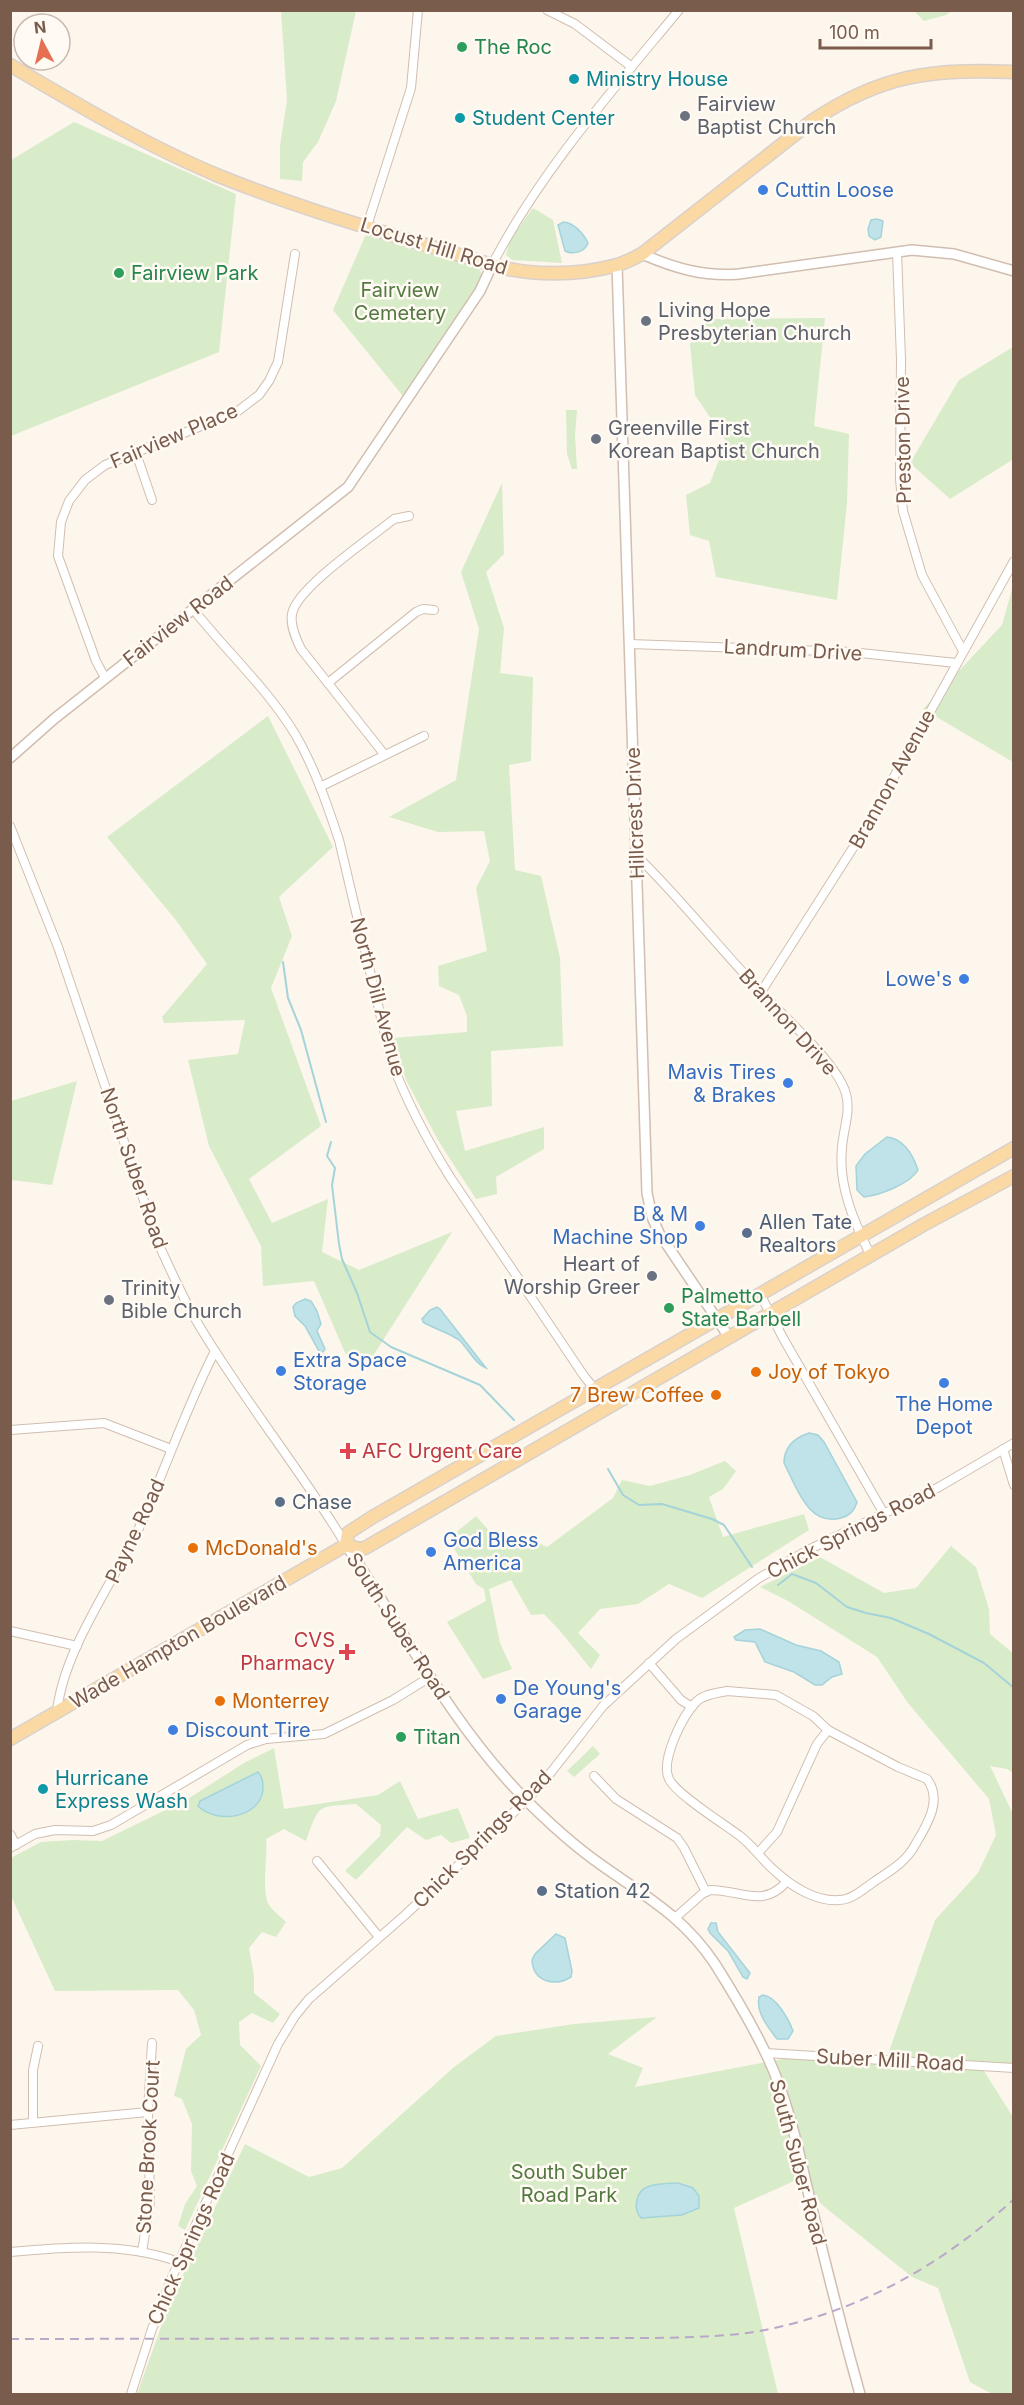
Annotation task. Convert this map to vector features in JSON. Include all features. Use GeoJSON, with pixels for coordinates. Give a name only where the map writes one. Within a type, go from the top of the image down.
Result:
{"type":"FeatureCollection","features":[{"type":"Feature","properties":{"kind":"main road","name":"Locust Hill Road"},"geometry":{"type":"LineString","coordinates":[[10,65],[134,135],[188,162],[258,191],[513,271],[544,272],[582,271],[617,265],[642,254],[796,133],[852,96],[888,82],[930,73],[1014,72]]}},
{"type":"Feature","properties":{"kind":"main road"},"geometry":{"type":"LineString","coordinates":[[1014,1148],[371,1518],[348,1533],[346,1545],[359,1549],[365,1548],[729,1337],[1014,1176]]}},
{"type":"Feature","properties":{"kind":"main road","name":"Wade Hampton Boulevard"},"geometry":{"type":"LineString","coordinates":[[10,1739],[346,1545]]}},
{"type":"Feature","properties":{"kind":"street"},"geometry":{"type":"LineString","coordinates":[[367,226],[411,88],[418,10]]}},
{"type":"Feature","properties":{"kind":"street"},"geometry":{"type":"LineString","coordinates":[[547,10],[575,24],[632,67]]}},
{"type":"Feature","properties":{"kind":"street"},"geometry":{"type":"LineString","coordinates":[[492,265],[518,219],[548,177],[679,10]]}},
{"type":"Feature","properties":{"kind":"street"},"geometry":{"type":"LineString","coordinates":[[642,254],[687,270],[725,275],[921,250],[954,254],[1014,271]]}},
{"type":"Feature","properties":{"kind":"street","name":"Preston Drive"},"geometry":{"type":"LineString","coordinates":[[897,252],[902,369],[900,479],[903,512],[922,575],[963,651]]}},
{"type":"Feature","properties":{"kind":"street","name":"Fairview Place"},"geometry":{"type":"LineString","coordinates":[[105,678],[96,661],[61,567],[58,539],[65,509],[85,480],[105,465],[238,411],[252,401],[265,387],[274,373],[281,350],[295,254]]}},
{"type":"Feature","properties":{"kind":"street","name":"Fairview Road"},"geometry":{"type":"LineString","coordinates":[[10,758],[46,725],[348,487],[480,291],[492,265]]}},
{"type":"Feature","properties":{"kind":"street","name":"Hillcrest Drive"},"geometry":{"type":"LineString","coordinates":[[617,265],[649,1203],[659,1233],[729,1337]]}},
{"type":"Feature","properties":{"kind":"street"},"geometry":{"type":"LineString","coordinates":[[136,453],[153,500]]}},
{"type":"Feature","properties":{"kind":"street"},"geometry":{"type":"LineString","coordinates":[[384,754],[301,649],[295,637],[291,614],[297,601],[319,578],[394,519],[409,516]]}},
{"type":"Feature","properties":{"kind":"street","name":"Brannon Avenue"},"geometry":{"type":"LineString","coordinates":[[761,992],[859,839],[1014,561]]}},
{"type":"Feature","properties":{"kind":"street","name":"North Dill Avenue"},"geometry":{"type":"LineString","coordinates":[[193,609],[282,714],[295,734],[320,787],[339,840],[387,1044],[401,1085],[445,1170],[584,1376],[609,1407]]}},
{"type":"Feature","properties":{"kind":"street"},"geometry":{"type":"LineString","coordinates":[[328,683],[416,612],[423,609],[434,610]]}},
{"type":"Feature","properties":{"kind":"street","name":"Landrum Drive"},"geometry":{"type":"LineString","coordinates":[[630,644],[851,652],[956,663]]}},
{"type":"Feature","properties":{"kind":"street"},"geometry":{"type":"LineString","coordinates":[[320,787],[424,736]]}},
{"type":"Feature","properties":{"kind":"street","name":"North Suber Road"},"geometry":{"type":"LineString","coordinates":[[10,826],[58,947],[159,1245],[187,1305],[215,1351],[314,1494],[346,1545]]}},
{"type":"Feature","properties":{"kind":"street","name":"Brannon Drive"},"geometry":{"type":"LineString","coordinates":[[636,855],[805,1037],[844,1087],[848,1109],[842,1147],[841,1173],[852,1215],[871,1256]]}},
{"type":"Feature","properties":{"kind":"street"},"geometry":{"type":"LineString","coordinates":[[760,1294],[883,1512]]}},
{"type":"Feature","properties":{"kind":"street","name":"Payne Road"},"geometry":{"type":"LineString","coordinates":[[57,1712],[58,1699],[77,1646],[138,1530],[215,1351]]}},
{"type":"Feature","properties":{"kind":"street"},"geometry":{"type":"LineString","coordinates":[[10,1430],[104,1423],[171,1449]]}},
{"type":"Feature","properties":{"kind":"street","name":"Chick Springs Road"},"geometry":{"type":"LineString","coordinates":[[131,2394],[152,2329],[179,2262],[286,2029],[309,1999],[460,1865],[540,1785],[603,1706],[676,1639],[745,1587],[808,1550],[939,1487],[1014,1443]]}},
{"type":"Feature","properties":{"kind":"street"},"geometry":{"type":"LineString","coordinates":[[1003,1449],[1014,1485]]}},
{"type":"Feature","properties":{"kind":"street","name":"South Suber Road"},"geometry":{"type":"LineString","coordinates":[[346,1545],[430,1677],[477,1745],[526,1800],[577,1847],[653,1898],[698,1941],[714,1963],[766,2053],[795,2137],[836,2310],[860,2394]]}},
{"type":"Feature","properties":{"kind":"street"},"geometry":{"type":"LineString","coordinates":[[10,1631],[77,1646]]}},
{"type":"Feature","properties":{"kind":"street"},"geometry":{"type":"LineString","coordinates":[[649,1663],[681,1700],[692,1707]]}},
{"type":"Feature","properties":{"kind":"street"},"geometry":{"type":"LineString","coordinates":[[10,1834],[13,1846],[35,1834],[55,1830],[93,1831],[111,1825],[247,1745],[266,1739],[324,1734],[393,1700],[430,1677]]}},
{"type":"Feature","properties":{"kind":"street"},"geometry":{"type":"LineString","coordinates":[[727,1691],[776,1695],[813,1716],[828,1730],[898,1767],[927,1779],[935,1795],[932,1810],[914,1848],[899,1865],[856,1895],[841,1900],[819,1898],[787,1881],[746,1840],[669,1781],[665,1768],[668,1754],[692,1707],[698,1700],[708,1695],[727,1691]]}},
{"type":"Feature","properties":{"kind":"street"},"geometry":{"type":"LineString","coordinates":[[758,1853],[777,1832],[817,1744],[828,1730]]}},
{"type":"Feature","properties":{"kind":"street"},"geometry":{"type":"LineString","coordinates":[[594,1776],[616,1799],[677,1838],[706,1892]]}},
{"type":"Feature","properties":{"kind":"street"},"geometry":{"type":"LineString","coordinates":[[316,1861],[379,1937]]}},
{"type":"Feature","properties":{"kind":"street"},"geometry":{"type":"LineString","coordinates":[[675,1918],[706,1892],[720,1890],[767,1897],[778,1892],[787,1881]]}},
{"type":"Feature","properties":{"kind":"street","name":"Stone Brook Court"},"geometry":{"type":"LineString","coordinates":[[142,2252],[150,2202],[148,2112],[152,2043]]}},
{"type":"Feature","properties":{"kind":"street"},"geometry":{"type":"LineString","coordinates":[[33,2122],[33,2070],[39,2046]]}},
{"type":"Feature","properties":{"kind":"street","name":"Suber Mill Road"},"geometry":{"type":"LineString","coordinates":[[766,2053],[1014,2068]]}},
{"type":"Feature","properties":{"kind":"street"},"geometry":{"type":"LineString","coordinates":[[10,2125],[148,2112]]}},
{"type":"Feature","properties":{"kind":"street"},"geometry":{"type":"LineString","coordinates":[[10,2252],[85,2247],[142,2252],[179,2262]]}},
{"type":"Feature","properties":{"kind":"green space"},"geometry":{"type":"Polygon","coordinates":[[[281,11],[356,11],[336,101],[318,142],[303,162],[302,181],[280,179],[280,146],[287,100],[281,11]]]}},
{"type":"Feature","properties":{"kind":"green space"},"geometry":{"type":"Polygon","coordinates":[[[914,11],[951,11],[946,15],[924,21],[914,11]]]}},
{"type":"Feature","properties":{"kind":"green space","name":"Fairview Park"},"geometry":{"type":"Polygon","coordinates":[[[74,122],[236,194],[219,352],[11,436],[11,160],[74,122]]]}},
{"type":"Feature","properties":{"kind":"green space"},"geometry":{"type":"Polygon","coordinates":[[[533,208],[553,220],[562,263],[512,260],[506,255],[510,240],[533,208]]]}},
{"type":"Feature","properties":{"kind":"green space","name":"Fairview Cemetery"},"geometry":{"type":"Polygon","coordinates":[[[367,232],[477,264],[481,272],[481,282],[403,396],[333,310],[367,232]]]}},
{"type":"Feature","properties":{"kind":"green space"},"geometry":{"type":"Polygon","coordinates":[[[825,318],[814,426],[849,434],[847,503],[837,600],[716,577],[709,541],[690,535],[686,495],[710,483],[726,441],[695,395],[690,344],[707,319],[825,318]]]}},
{"type":"Feature","properties":{"kind":"green space"},"geometry":{"type":"Polygon","coordinates":[[[1013,347],[1013,462],[1012,460],[950,499],[910,463],[959,380],[1013,347]]]}},
{"type":"Feature","properties":{"kind":"green space"},"geometry":{"type":"Polygon","coordinates":[[[566,410],[577,410],[575,435],[577,469],[572,469],[567,454],[566,410]]]}},
{"type":"Feature","properties":{"kind":"green space"},"geometry":{"type":"Polygon","coordinates":[[[502,483],[504,554],[486,572],[504,628],[500,673],[533,677],[531,761],[509,765],[515,870],[541,876],[560,958],[563,1046],[491,1051],[492,1106],[456,1111],[465,1151],[544,1127],[544,1149],[496,1177],[497,1194],[476,1199],[439,1142],[406,1080],[392,1038],[467,1032],[467,1016],[459,995],[439,986],[438,966],[487,951],[476,888],[490,861],[484,831],[438,832],[389,817],[456,780],[479,629],[461,572],[502,483]]]}},
{"type":"Feature","properties":{"kind":"green space"},"geometry":{"type":"Polygon","coordinates":[[[1013,586],[1013,762],[923,709],[1002,625],[1013,586]]]}},
{"type":"Feature","properties":{"kind":"green space"},"geometry":{"type":"Polygon","coordinates":[[[268,716],[333,847],[279,897],[292,936],[271,988],[321,1126],[249,1179],[272,1223],[328,1199],[322,1252],[359,1270],[452,1232],[373,1356],[347,1357],[314,1281],[263,1286],[261,1246],[209,1146],[188,1060],[238,1054],[245,1020],[164,1023],[162,1017],[207,964],[175,919],[107,837],[268,716]]]}},
{"type":"Feature","properties":{"kind":"green space"},"geometry":{"type":"Polygon","coordinates":[[[77,1081],[52,1185],[11,1180],[11,1101],[77,1081]]]}},
{"type":"Feature","properties":{"kind":"green space"},"geometry":{"type":"Polygon","coordinates":[[[725,1461],[736,1471],[723,1489],[709,1497],[723,1537],[804,1514],[809,1530],[702,1598],[669,1584],[638,1604],[600,1609],[578,1633],[600,1655],[591,1669],[544,1614],[531,1615],[511,1580],[489,1589],[500,1643],[512,1669],[483,1679],[447,1622],[486,1601],[484,1589],[476,1584],[448,1539],[476,1516],[500,1543],[523,1535],[547,1547],[613,1498],[622,1480],[650,1486],[690,1475],[725,1461]]]}},
{"type":"Feature","properties":{"kind":"green space","name":"South Suber Road Park"},"geometry":{"type":"Polygon","coordinates":[[[951,1546],[976,1567],[989,1609],[990,1634],[1014,1654],[1013,1773],[1007,1769],[990,1766],[1013,1814],[1013,2068],[982,2068],[1013,2117],[1013,2394],[992,2394],[970,2382],[938,2288],[912,2277],[821,2204],[803,2177],[734,2208],[778,2394],[137,2394],[170,2302],[245,2144],[309,2177],[342,2168],[454,2067],[496,2036],[574,2024],[657,2017],[608,2054],[643,2068],[635,2087],[793,2057],[885,2063],[935,1920],[978,1873],[996,1835],[989,1799],[908,1703],[877,1657],[788,1601],[760,1587],[820,1557],[884,1593],[916,1588],[951,1546]]]}},
{"type":"Feature","properties":{"kind":"green space"},"geometry":{"type":"Polygon","coordinates":[[[593,1746],[600,1754],[574,1777],[567,1771],[593,1746]]]}},
{"type":"Feature","properties":{"kind":"green space"},"geometry":{"type":"Polygon","coordinates":[[[274,1748],[284,1809],[378,1795],[400,1781],[418,1819],[458,1808],[470,1838],[451,1843],[441,1835],[426,1840],[407,1827],[356,1880],[345,1871],[380,1836],[381,1825],[356,1804],[326,1807],[321,1810],[314,1820],[306,1841],[284,1829],[266,1839],[265,1891],[269,1905],[286,1922],[276,1937],[262,1932],[249,1948],[254,1976],[254,1993],[280,2014],[273,2023],[252,2013],[239,2022],[240,2045],[261,2066],[185,2230],[178,2226],[185,2204],[197,2186],[191,2171],[192,2124],[182,2099],[174,2096],[186,2049],[201,2035],[194,2010],[178,1990],[55,1991],[11,1896],[11,1858],[41,1842],[102,1841],[186,1800],[244,1763],[274,1748]]]}},
{"type":"Feature","properties":{"kind":"water"},"geometry":{"type":"Polygon","coordinates":[[[871,220],[883,221],[881,237],[875,240],[869,236],[868,229],[871,220]]]}},
{"type":"Feature","properties":{"kind":"water"},"geometry":{"type":"Polygon","coordinates":[[[563,222],[574,226],[584,236],[588,243],[582,251],[575,253],[565,251],[558,225],[563,222]]]}},
{"type":"Feature","properties":{"kind":"water"},"geometry":{"type":"Polygon","coordinates":[[[887,1137],[903,1144],[918,1170],[908,1180],[894,1188],[864,1197],[857,1190],[856,1166],[865,1154],[887,1137]]]}},
{"type":"Feature","properties":{"kind":"water"},"geometry":{"type":"Polygon","coordinates":[[[305,1299],[311,1301],[317,1311],[321,1324],[317,1331],[325,1349],[323,1352],[319,1351],[305,1326],[295,1316],[293,1307],[305,1299]]]}},
{"type":"Feature","properties":{"kind":"water"},"geometry":{"type":"Polygon","coordinates":[[[437,1307],[486,1368],[478,1363],[459,1340],[423,1322],[422,1319],[430,1310],[437,1307]]]}},
{"type":"Feature","properties":{"kind":"water"},"geometry":{"type":"Polygon","coordinates":[[[809,1433],[818,1435],[824,1442],[857,1502],[853,1510],[844,1517],[830,1519],[812,1511],[799,1493],[784,1463],[784,1457],[791,1444],[809,1433]]]}},
{"type":"Feature","properties":{"kind":"water"},"geometry":{"type":"Polygon","coordinates":[[[760,1629],[796,1645],[821,1651],[839,1662],[842,1674],[832,1677],[822,1685],[815,1685],[794,1672],[765,1662],[755,1642],[736,1640],[734,1637],[745,1630],[760,1629]]]}},
{"type":"Feature","properties":{"kind":"water"},"geometry":{"type":"Polygon","coordinates":[[[258,1772],[263,1783],[260,1800],[245,1813],[236,1816],[215,1815],[198,1806],[200,1801],[258,1772]]]}},
{"type":"Feature","properties":{"kind":"water"},"geometry":{"type":"Polygon","coordinates":[[[711,1923],[716,1923],[718,1932],[750,1973],[747,1979],[743,1977],[728,1951],[710,1933],[708,1929],[711,1923]]]}},
{"type":"Feature","properties":{"kind":"water"},"geometry":{"type":"Polygon","coordinates":[[[556,1934],[565,1938],[572,1971],[571,1977],[552,1982],[541,1978],[536,1973],[532,1960],[535,1954],[556,1934]]]}},
{"type":"Feature","properties":{"kind":"water"},"geometry":{"type":"Polygon","coordinates":[[[763,1995],[773,2000],[785,2015],[793,2031],[788,2039],[777,2039],[764,2020],[759,2009],[759,1997],[763,1995]]]}},
{"type":"Feature","properties":{"kind":"water"},"geometry":{"type":"Polygon","coordinates":[[[678,2183],[693,2188],[699,2196],[699,2208],[682,2215],[641,2218],[636,2205],[639,2194],[643,2190],[653,2185],[678,2183]]]}},
{"type":"Feature","properties":{"kind":"waterway"},"geometry":{"type":"LineString","coordinates":[[283,962],[288,998],[301,1030],[326,1122]]}},
{"type":"Feature","properties":{"kind":"waterway"},"geometry":{"type":"LineString","coordinates":[[331,1142],[327,1156],[335,1168],[332,1185],[342,1259],[357,1293],[370,1332],[391,1347],[480,1385],[514,1420]]}},
{"type":"Feature","properties":{"kind":"waterway"},"geometry":{"type":"LineString","coordinates":[[608,1469],[623,1495],[639,1505],[662,1504],[712,1519],[724,1525],[752,1567]]}},
{"type":"Feature","properties":{"kind":"waterway"},"geometry":{"type":"LineString","coordinates":[[778,1585],[792,1574],[816,1583],[847,1607],[891,1618],[929,1634],[984,1663],[1014,1688]]}},
{"type":"Feature","properties":{"kind":"railway"},"geometry":{"type":"LineString","coordinates":[[10,2339],[655,2338],[744,2333],[808,2319],[872,2295],[932,2263],[1014,2199]]}},
{"type":"Feature","properties":{"kind":"place","name":"The Roc"},"geometry":{"type":"Point","coordinates":[462,47]}},
{"type":"Feature","properties":{"kind":"place","name":"Ministry House"},"geometry":{"type":"Point","coordinates":[574,79]}},
{"type":"Feature","properties":{"kind":"place","name":"Fairview Baptist Church"},"geometry":{"type":"Point","coordinates":[685,116]}},
{"type":"Feature","properties":{"kind":"place","name":"Student Center"},"geometry":{"type":"Point","coordinates":[460,118]}},
{"type":"Feature","properties":{"kind":"place","name":"Cuttin Loose"},"geometry":{"type":"Point","coordinates":[763,190]}},
{"type":"Feature","properties":{"kind":"place","name":"Fairview Park"},"geometry":{"type":"Point","coordinates":[119,273]}},
{"type":"Feature","properties":{"kind":"place","name":"Living Hope Presbyterian Church"},"geometry":{"type":"Point","coordinates":[646,321]}},
{"type":"Feature","properties":{"kind":"place","name":"Greenville First Korean Baptist Church"},"geometry":{"type":"Point","coordinates":[596,439]}},
{"type":"Feature","properties":{"kind":"place","name":"Lowe's"},"geometry":{"type":"Point","coordinates":[964,979]}},
{"type":"Feature","properties":{"kind":"place","name":"Mavis Tires & Brakes"},"geometry":{"type":"Point","coordinates":[788,1083]}},
{"type":"Feature","properties":{"kind":"place","name":"B & M Machine Shop"},"geometry":{"type":"Point","coordinates":[700,1226]}},
{"type":"Feature","properties":{"kind":"place","name":"Allen Tate Realtors"},"geometry":{"type":"Point","coordinates":[747,1233]}},
{"type":"Feature","properties":{"kind":"place","name":"Heart of Worship Greer"},"geometry":{"type":"Point","coordinates":[652,1276]}},
{"type":"Feature","properties":{"kind":"place","name":"Trinity Bible Church"},"geometry":{"type":"Point","coordinates":[109,1300]}},
{"type":"Feature","properties":{"kind":"place","name":"Palmetto State Barbell"},"geometry":{"type":"Point","coordinates":[669,1308]}},
{"type":"Feature","properties":{"kind":"place","name":"Extra Space Storage"},"geometry":{"type":"Point","coordinates":[281,1371]}},
{"type":"Feature","properties":{"kind":"place","name":"Joy of Tokyo"},"geometry":{"type":"Point","coordinates":[756,1372]}},
{"type":"Feature","properties":{"kind":"place","name":"The Home Depot"},"geometry":{"type":"Point","coordinates":[944,1383]}},
{"type":"Feature","properties":{"kind":"place","name":"7 Brew Coffee"},"geometry":{"type":"Point","coordinates":[716,1395]}},
{"type":"Feature","properties":{"kind":"place","name":"AFC Urgent Care"},"geometry":{"type":"Point","coordinates":[348,1451]}},
{"type":"Feature","properties":{"kind":"place","name":"Chase"},"geometry":{"type":"Point","coordinates":[280,1502]}},
{"type":"Feature","properties":{"kind":"place","name":"McDonald's"},"geometry":{"type":"Point","coordinates":[193,1548]}},
{"type":"Feature","properties":{"kind":"place","name":"God Bless America"},"geometry":{"type":"Point","coordinates":[431,1552]}},
{"type":"Feature","properties":{"kind":"place","name":"CVS Pharmacy"},"geometry":{"type":"Point","coordinates":[347,1652]}},
{"type":"Feature","properties":{"kind":"place","name":"De Young's Garage"},"geometry":{"type":"Point","coordinates":[501,1699]}},
{"type":"Feature","properties":{"kind":"place","name":"Monterrey"},"geometry":{"type":"Point","coordinates":[220,1701]}},
{"type":"Feature","properties":{"kind":"place","name":"Discount Tire"},"geometry":{"type":"Point","coordinates":[173,1730]}},
{"type":"Feature","properties":{"kind":"place","name":"Titan"},"geometry":{"type":"Point","coordinates":[401,1737]}},
{"type":"Feature","properties":{"kind":"place","name":"Hurricane Express Wash"},"geometry":{"type":"Point","coordinates":[43,1789]}},
{"type":"Feature","properties":{"kind":"place","name":"Station 42"},"geometry":{"type":"Point","coordinates":[542,1891]}}]}
